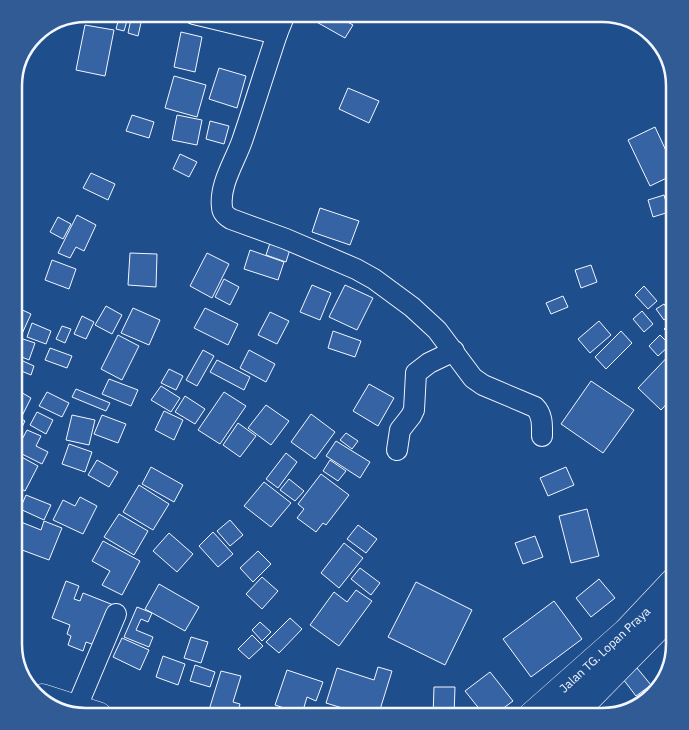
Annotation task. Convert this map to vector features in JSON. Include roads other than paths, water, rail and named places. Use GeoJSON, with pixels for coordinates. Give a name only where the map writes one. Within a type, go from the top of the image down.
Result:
{"type":"FeatureCollection","features":[{"type":"Feature","properties":{"kind":"highway","name":"Jalan TG. Lopan Praya"},"geometry":{"type":"LineString","coordinates":[[541,708],[627,632],[666,591]]}},
{"type":"Feature","properties":{"kind":"highway","name":"Jalan TG. Lopan Praya"},"geometry":{"type":"LineString","coordinates":[[581,708],[666,618]]}},
{"type":"Feature","properties":{"kind":"street"},"geometry":{"type":"LineString","coordinates":[[228,22],[276,34]]}},
{"type":"Feature","properties":{"kind":"street"},"geometry":{"type":"LineString","coordinates":[[281,22],[255,104],[224,188],[222,209],[225,215],[356,269],[374,279],[412,307],[436,330],[473,378],[483,385],[535,407],[540,415],[542,436]]}},
{"type":"Feature","properties":{"kind":"street"},"geometry":{"type":"LineString","coordinates":[[397,450],[400,430],[414,410],[416,373],[429,363],[454,351]]}},
{"type":"Feature","properties":{"kind":"street"},"geometry":{"type":"LineString","coordinates":[[88,708],[116,614]]}}]}
